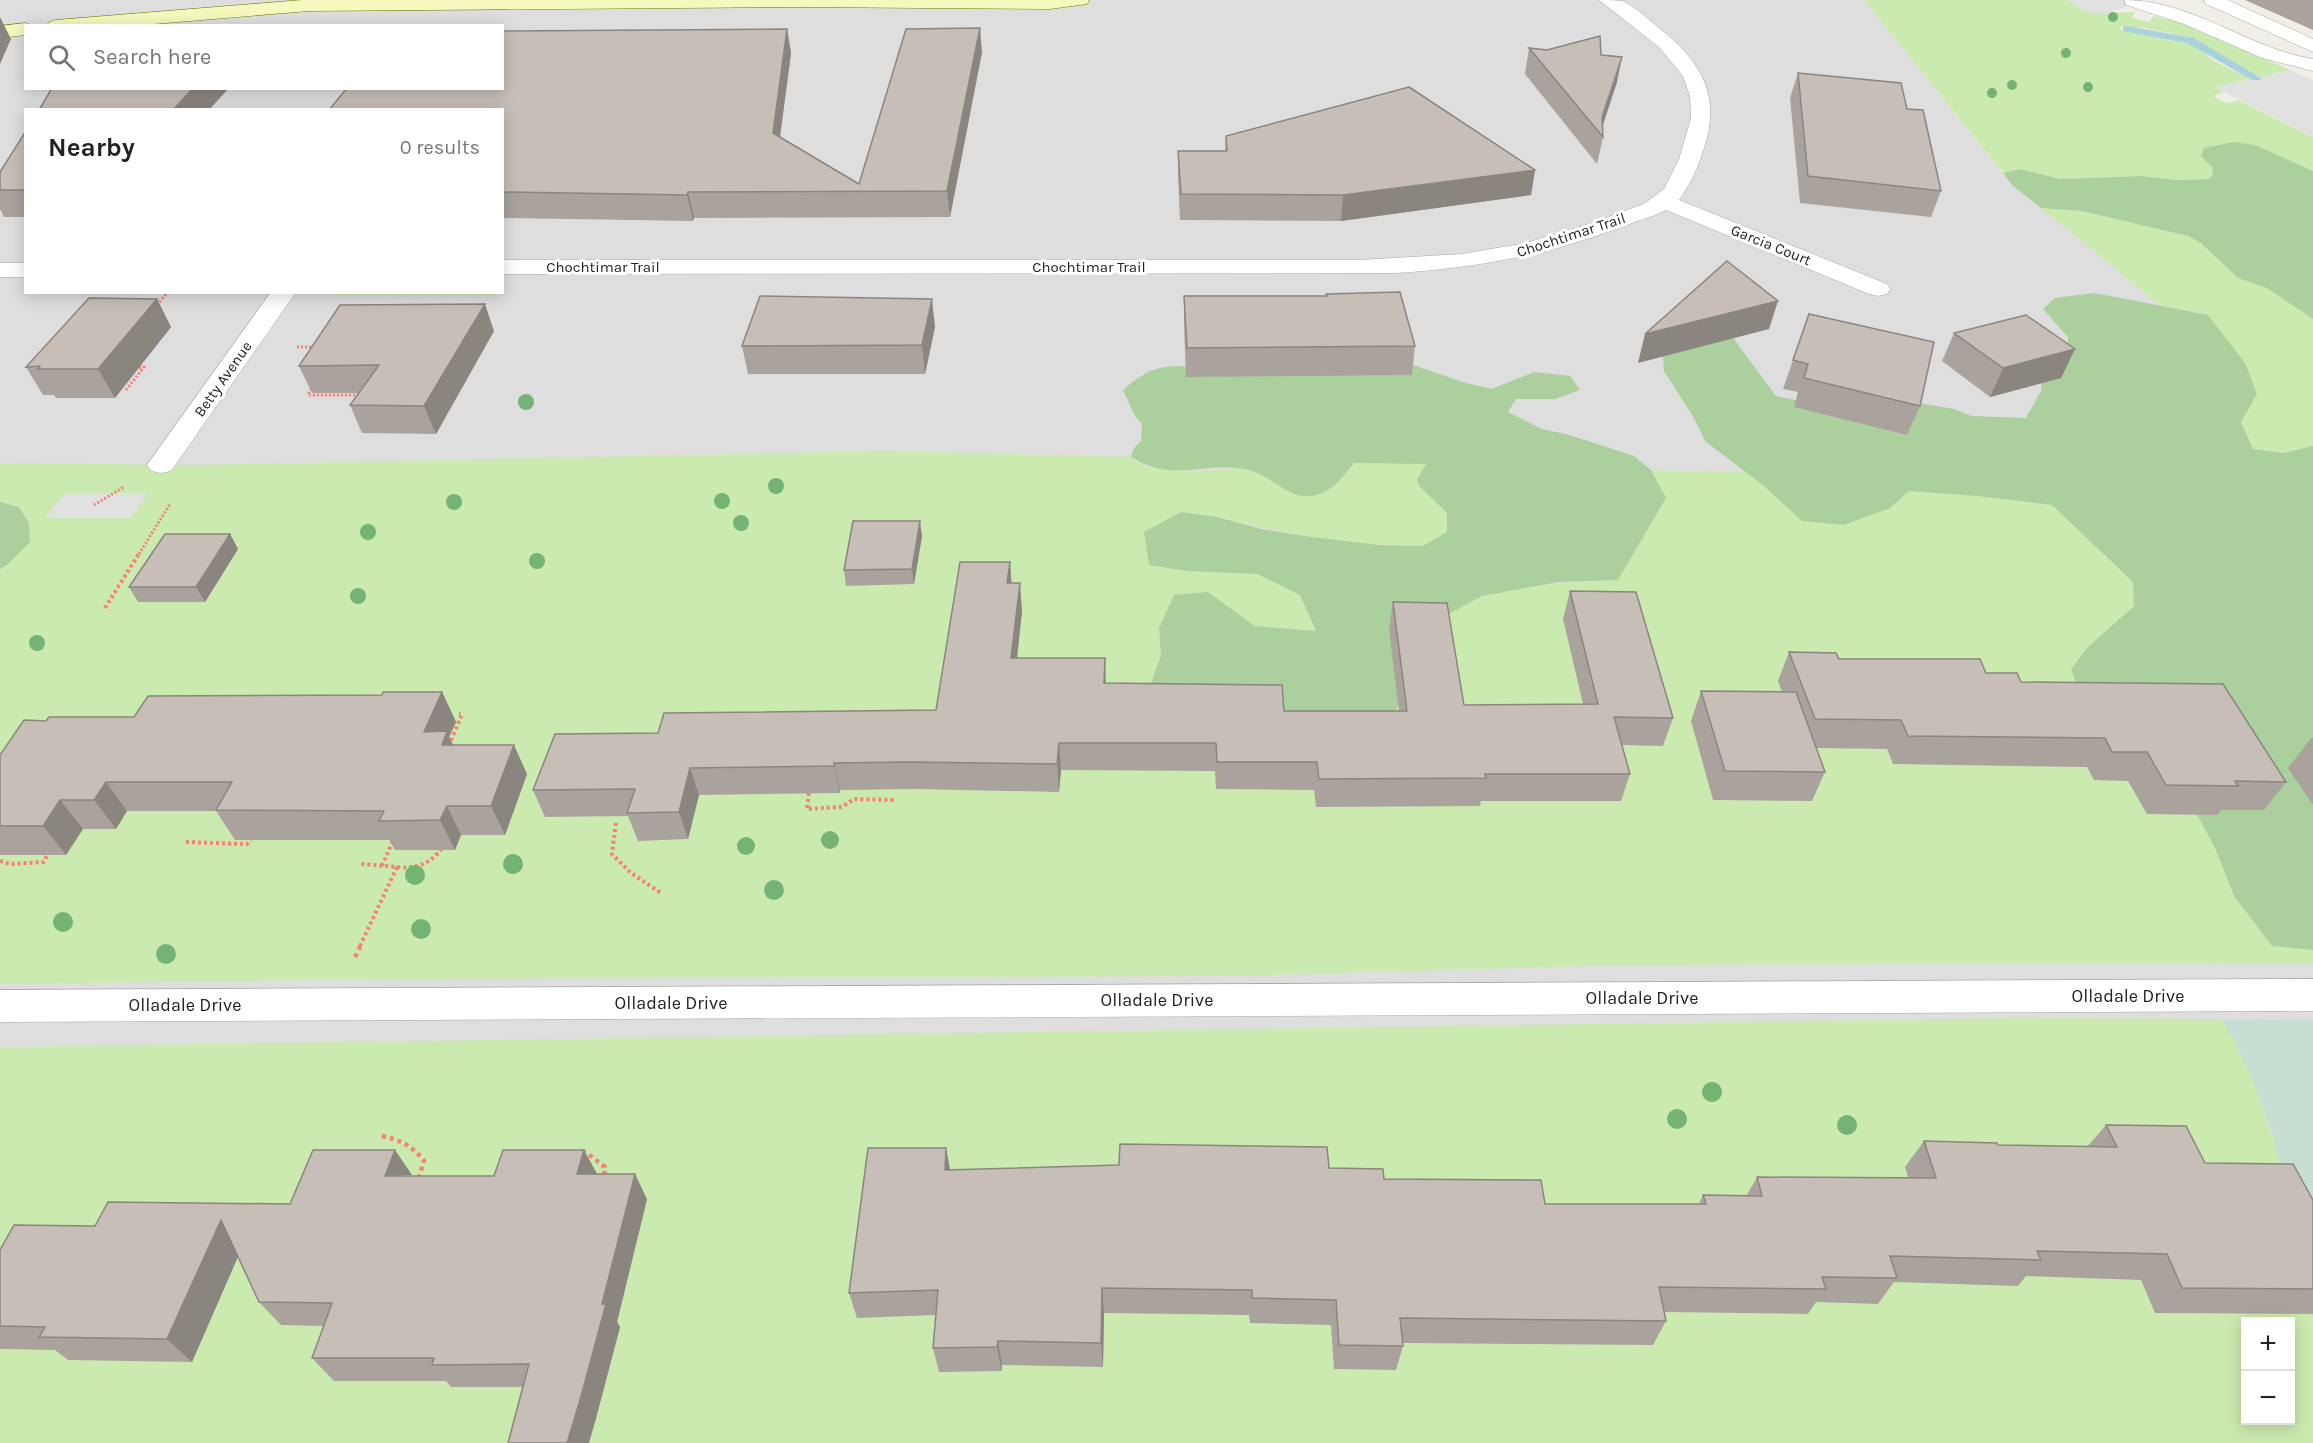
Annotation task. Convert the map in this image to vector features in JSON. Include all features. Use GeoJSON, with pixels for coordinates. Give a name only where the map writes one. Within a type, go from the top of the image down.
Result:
{"type":"FeatureCollection","features":[{"type":"Feature","properties":{"kind":"street"},"geometry":{"type":"LineString","coordinates":[[80,24],[309,5],[564,1],[1080,0]]}},
{"type":"Feature","properties":{"kind":"street"},"geometry":{"type":"LineString","coordinates":[[1608,0],[1674,51],[1696,78],[1701,94],[1702,122],[1689,165],[1665,202]]}},
{"type":"Feature","properties":{"kind":"street"},"geometry":{"type":"LineString","coordinates":[[2187,0],[2313,58]]}},
{"type":"Feature","properties":{"kind":"street"},"geometry":{"type":"LineString","coordinates":[[2200,0],[2313,52]]}},
{"type":"Feature","properties":{"kind":"street"},"geometry":{"type":"LineString","coordinates":[[2213,0],[2313,46]]}},
{"type":"Feature","properties":{"kind":"street"},"geometry":{"type":"LineString","coordinates":[[2228,0],[2313,38]]}},
{"type":"Feature","properties":{"kind":"street"},"geometry":{"type":"LineString","coordinates":[[2133,1],[2198,22],[2268,54],[2294,63],[2313,65]]}},
{"type":"Feature","properties":{"kind":"street"},"geometry":{"type":"LineString","coordinates":[[0,32],[24,29]]}},
{"type":"Feature","properties":{"kind":"street","name":"Chochtimar Trail"},"geometry":{"type":"LineString","coordinates":[[504,267],[1323,267],[1451,264],[1489,259],[1548,245],[1615,223],[1665,202]]}},
{"type":"Feature","properties":{"kind":"street","name":"Garcia Court"},"geometry":{"type":"LineString","coordinates":[[1665,202],[1878,289]]}},
{"type":"Feature","properties":{"kind":"street"},"geometry":{"type":"LineString","coordinates":[[0,270],[24,270]]}},
{"type":"Feature","properties":{"kind":"street","name":"Betty Avenue"},"geometry":{"type":"LineString","coordinates":[[162,465],[283,294]]}},
{"type":"Feature","properties":{"kind":"street","name":"Olladale Drive"},"geometry":{"type":"LineString","coordinates":[[0,1006],[2313,994]]}},
{"type":"Feature","properties":{"kind":"path"},"geometry":{"type":"LineString","coordinates":[[153,310],[166,294]]}},
{"type":"Feature","properties":{"kind":"path"},"geometry":{"type":"LineString","coordinates":[[296,347],[324,347]]}},
{"type":"Feature","properties":{"kind":"path"},"geometry":{"type":"LineString","coordinates":[[126,390],[144,367],[139,368]]}},
{"type":"Feature","properties":{"kind":"path"},"geometry":{"type":"LineString","coordinates":[[316,379],[308,395],[366,395]]}},
{"type":"Feature","properties":{"kind":"path"},"geometry":{"type":"LineString","coordinates":[[105,608],[107,601],[161,523],[178,489],[178,474],[162,465]]}},
{"type":"Feature","properties":{"kind":"path"},"geometry":{"type":"LineString","coordinates":[[94,505],[114,494]]}},
{"type":"Feature","properties":{"kind":"path"},"geometry":{"type":"LineString","coordinates":[[447,752],[462,714],[459,714]]}},
{"type":"Feature","properties":{"kind":"path"},"geometry":{"type":"LineString","coordinates":[[809,794],[807,809],[842,807],[854,799],[894,800]]}},
{"type":"Feature","properties":{"kind":"path"},"geometry":{"type":"LineString","coordinates":[[616,823],[612,854],[632,873],[661,893]]}},
{"type":"Feature","properties":{"kind":"path"},"geometry":{"type":"LineString","coordinates":[[186,842],[247,844],[251,840]]}},
{"type":"Feature","properties":{"kind":"path"},"geometry":{"type":"LineString","coordinates":[[382,866],[392,843],[398,843]]}},
{"type":"Feature","properties":{"kind":"path"},"geometry":{"type":"LineString","coordinates":[[362,864],[410,869],[434,860],[445,844],[434,843]]}},
{"type":"Feature","properties":{"kind":"path"},"geometry":{"type":"LineString","coordinates":[[0,861],[11,864],[44,862],[47,855]]}},
{"type":"Feature","properties":{"kind":"path"},"geometry":{"type":"LineString","coordinates":[[354,959],[397,867]]}},
{"type":"Feature","properties":{"kind":"path"},"geometry":{"type":"LineString","coordinates":[[382,1136],[412,1146],[424,1161],[416,1186]]}},
{"type":"Feature","properties":{"kind":"path"},"geometry":{"type":"LineString","coordinates":[[574,1150],[587,1153],[605,1167],[601,1190]]}},
{"type":"Feature","properties":{"kind":"shaded area"},"geometry":{"type":"Polygon","coordinates":[[[0,0],[1864,0],[2012,185],[2313,185],[2313,1443],[0,1443],[0,0]]]}},
{"type":"Feature","properties":{"kind":"shaded area"},"geometry":{"type":"Polygon","coordinates":[[[2067,0],[2143,0],[2109,13],[2089,13],[2067,0]]]}},
{"type":"Feature","properties":{"kind":"shaded area"},"geometry":{"type":"Polygon","coordinates":[[[2290,70],[2313,80],[2313,137],[2214,87],[2290,70]]]}},
{"type":"Feature","properties":{"kind":"shaded area"},"geometry":{"type":"Polygon","coordinates":[[[65,493],[148,493],[131,518],[45,518],[65,493]]]}},
{"type":"Feature","properties":{"kind":"green space"},"geometry":{"type":"Polygon","coordinates":[[[1864,0],[2067,0],[2089,13],[2136,12],[2131,17],[2149,22],[2154,16],[2185,24],[2290,70],[2261,77],[2220,56],[2196,39],[2146,28],[2120,27],[2121,30],[2195,46],[2214,61],[2251,79],[2216,87],[2224,92],[2213,96],[2227,103],[2239,100],[2313,137],[2313,171],[2297,165],[2201,156],[2213,168],[2212,176],[2208,179],[2178,180],[2141,176],[2060,179],[2020,169],[2003,173],[1864,0]]]}},
{"type":"Feature","properties":{"kind":"green space"},"geometry":{"type":"Polygon","coordinates":[[[2234,142],[2255,145],[2313,171],[2313,319],[2267,288],[2238,278],[2201,243],[2188,236],[2082,211],[2041,208],[2012,185],[2003,173],[2020,169],[2060,179],[2141,176],[2178,180],[2208,179],[2212,176],[2213,168],[2201,156],[2204,148],[2234,142]]]}},
{"type":"Feature","properties":{"kind":"green space"},"geometry":{"type":"Polygon","coordinates":[[[2041,208],[2082,211],[2188,236],[2201,243],[2238,278],[2267,288],[2313,319],[2313,446],[2284,453],[2253,449],[2241,422],[2208,315],[2160,305],[2041,208]]]}},
{"type":"Feature","properties":{"kind":"green space"},"geometry":{"type":"Polygon","coordinates":[[[2095,293],[2208,315],[2245,363],[2257,394],[2241,422],[2253,449],[2284,453],[2313,446],[2313,950],[2272,946],[2234,896],[2215,848],[2184,790],[2082,702],[2071,669],[2087,648],[2134,606],[2133,582],[2052,505],[1909,491],[1890,508],[1844,525],[1802,521],[1765,487],[1705,441],[1694,418],[1664,371],[1661,336],[1731,335],[1776,396],[1835,408],[1886,397],[1954,409],[1972,416],[2026,418],[2041,391],[2042,377],[2068,353],[2068,337],[2043,309],[2055,298],[2095,293]]]}},
{"type":"Feature","properties":{"kind":"green space"},"geometry":{"type":"Polygon","coordinates":[[[338,294],[494,294],[494,296],[337,296],[338,294]]]}},
{"type":"Feature","properties":{"kind":"green space"},"geometry":{"type":"Polygon","coordinates":[[[1407,363],[1466,383],[1492,389],[1534,372],[1570,376],[1580,390],[1555,399],[1516,399],[1508,412],[1542,429],[1570,435],[1634,456],[1651,470],[1666,498],[1618,580],[1558,582],[1482,596],[1440,619],[1417,658],[1390,725],[1342,750],[1147,693],[1161,656],[1159,628],[1174,595],[1208,592],[1255,626],[1316,631],[1300,595],[1257,574],[1187,571],[1149,565],[1144,532],[1181,512],[1217,517],[1261,529],[1304,536],[1378,545],[1423,546],[1447,532],[1447,513],[1419,486],[1417,479],[1426,464],[1354,463],[1332,487],[1311,496],[1296,494],[1260,474],[1244,469],[1229,467],[1175,471],[1147,465],[1131,457],[1134,448],[1141,441],[1142,424],[1135,416],[1123,390],[1150,371],[1176,366],[1407,363]]]}},
{"type":"Feature","properties":{"kind":"green space"},"geometry":{"type":"Polygon","coordinates":[[[884,451],[1131,457],[1147,467],[1195,471],[1242,468],[1261,472],[1272,481],[1338,482],[1354,463],[1427,464],[1417,479],[1418,486],[1447,513],[1447,532],[1423,546],[1407,547],[1338,541],[1181,512],[1149,565],[1187,571],[1257,574],[1300,595],[1316,631],[1255,626],[1208,592],[1159,628],[1161,656],[1148,693],[1417,658],[1431,631],[1441,618],[1478,598],[1525,587],[1618,580],[1666,499],[1651,470],[1745,472],[1765,487],[1890,508],[1909,491],[2052,505],[2133,582],[2134,606],[2087,648],[2184,790],[2215,848],[2234,896],[2272,946],[2313,950],[2313,963],[1619,965],[1232,976],[390,979],[0,984],[0,569],[8,564],[19,507],[0,502],[0,463],[197,465],[884,451]]]}},
{"type":"Feature","properties":{"kind":"green space"},"geometry":{"type":"Polygon","coordinates":[[[0,502],[19,507],[29,523],[30,542],[0,569],[0,502]]]}},
{"type":"Feature","properties":{"kind":"green space"},"geometry":{"type":"Polygon","coordinates":[[[2014,1018],[2221,1019],[2234,1040],[2259,1096],[2277,1151],[2313,1225],[2313,1443],[0,1443],[0,1047],[2014,1018]]]}},
{"type":"Feature","properties":{"kind":"green space"},"geometry":{"type":"Polygon","coordinates":[[[2221,1019],[2313,1020],[2313,1225],[2280,1167],[2273,1134],[2259,1096],[2234,1040],[2221,1019]]]}},
{"type":"Feature","properties":{"kind":"building"},"geometry":{"type":"Polygon","coordinates":[[[980,28],[947,191],[688,192],[687,195],[504,192],[504,108],[331,108],[345,90],[504,90],[504,31],[787,29],[773,133],[859,184],[906,29],[980,28]]]}},
{"type":"Feature","properties":{"kind":"building"},"geometry":{"type":"Polygon","coordinates":[[[1600,36],[1601,55],[1622,57],[1602,117],[1603,137],[1529,48],[1547,50],[1600,36]]]}},
{"type":"Feature","properties":{"kind":"building"},"geometry":{"type":"Polygon","coordinates":[[[1798,73],[1901,83],[1907,109],[1923,110],[1941,191],[1808,176],[1798,73]]]}},
{"type":"Feature","properties":{"kind":"building"},"geometry":{"type":"Polygon","coordinates":[[[1409,87],[1535,170],[1343,195],[1181,194],[1178,151],[1227,151],[1226,136],[1409,87]]]}},
{"type":"Feature","properties":{"kind":"building"},"geometry":{"type":"Polygon","coordinates":[[[51,90],[191,90],[175,108],[40,108],[51,90]]]}},
{"type":"Feature","properties":{"kind":"building"},"geometry":{"type":"Polygon","coordinates":[[[24,134],[24,190],[0,190],[0,172],[24,134]]]}},
{"type":"Feature","properties":{"kind":"building"},"geometry":{"type":"Polygon","coordinates":[[[1727,261],[1778,301],[1645,334],[1727,261]]]}},
{"type":"Feature","properties":{"kind":"building"},"geometry":{"type":"Polygon","coordinates":[[[1400,292],[1415,346],[1187,348],[1184,296],[1327,296],[1326,294],[1400,292]]]}},
{"type":"Feature","properties":{"kind":"building"},"geometry":{"type":"Polygon","coordinates":[[[760,296],[932,299],[922,345],[742,346],[760,296]]]}},
{"type":"Feature","properties":{"kind":"building"},"geometry":{"type":"Polygon","coordinates":[[[89,298],[157,299],[98,369],[26,367],[89,298]]]}},
{"type":"Feature","properties":{"kind":"building"},"geometry":{"type":"Polygon","coordinates":[[[485,304],[424,406],[350,405],[379,365],[299,366],[340,305],[485,304]]]}},
{"type":"Feature","properties":{"kind":"building"},"geometry":{"type":"Polygon","coordinates":[[[1809,314],[1934,342],[1920,406],[1804,378],[1808,364],[1793,360],[1809,314]]]}},
{"type":"Feature","properties":{"kind":"building"},"geometry":{"type":"Polygon","coordinates":[[[2026,315],[2075,349],[2003,368],[1954,333],[2026,315]]]}},
{"type":"Feature","properties":{"kind":"building"},"geometry":{"type":"Polygon","coordinates":[[[853,521],[920,521],[912,569],[844,570],[853,521]]]}},
{"type":"Feature","properties":{"kind":"building"},"geometry":{"type":"Polygon","coordinates":[[[165,534],[230,534],[196,587],[129,587],[165,534]]]}},
{"type":"Feature","properties":{"kind":"building"},"geometry":{"type":"Polygon","coordinates":[[[960,562],[1010,562],[1007,583],[1020,583],[1011,658],[1105,658],[1104,683],[1282,685],[1284,711],[1407,711],[1393,602],[1447,603],[1464,705],[1598,704],[1570,591],[1636,592],[1673,718],[1614,717],[1630,774],[1485,774],[1486,778],[1319,779],[1317,762],[1217,762],[1216,743],[1059,743],[1057,764],[910,762],[834,763],[834,766],[690,768],[679,812],[627,813],[635,789],[533,790],[555,734],[658,733],[664,713],[936,710],[960,562]]]}},
{"type":"Feature","properties":{"kind":"building"},"geometry":{"type":"Polygon","coordinates":[[[1789,652],[1836,653],[1839,659],[1980,659],[1986,673],[2017,673],[2021,682],[2223,684],[2286,782],[2235,781],[2238,786],[2166,785],[2147,752],[2112,752],[2105,738],[1908,736],[1901,720],[1815,719],[1789,652]]]}},
{"type":"Feature","properties":{"kind":"building"},"geometry":{"type":"Polygon","coordinates":[[[1701,691],[1796,692],[1825,772],[1725,771],[1701,691]]]}},
{"type":"Feature","properties":{"kind":"building"},"geometry":{"type":"Polygon","coordinates":[[[383,692],[442,692],[424,732],[447,731],[442,745],[514,745],[491,806],[447,806],[440,820],[379,821],[384,811],[216,810],[232,782],[106,782],[94,800],[60,800],[43,826],[0,826],[0,755],[24,720],[46,721],[49,717],[134,717],[148,696],[382,695],[383,692]]]}},
{"type":"Feature","properties":{"kind":"building"},"geometry":{"type":"Polygon","coordinates":[[[2106,1125],[2186,1126],[2205,1163],[2293,1164],[2313,1200],[2313,1289],[2182,1288],[2167,1254],[2037,1251],[2041,1260],[1890,1256],[1897,1278],[1822,1277],[1826,1289],[1659,1287],[1666,1321],[1400,1318],[1403,1346],[1339,1345],[1336,1300],[1252,1298],[1252,1290],[1102,1288],[1101,1343],[998,1341],[997,1347],[933,1348],[938,1290],[849,1293],[868,1148],[946,1148],[945,1170],[1119,1165],[1120,1144],[1327,1147],[1329,1168],[1383,1169],[1384,1179],[1541,1180],[1545,1204],[1706,1204],[1703,1195],[1762,1196],[1757,1177],[1936,1178],[1924,1141],[2117,1147],[2106,1125]]]}},
{"type":"Feature","properties":{"kind":"building"},"geometry":{"type":"Polygon","coordinates":[[[313,1150],[395,1150],[385,1176],[494,1176],[503,1150],[584,1150],[577,1174],[635,1174],[602,1304],[606,1304],[567,1443],[508,1443],[529,1364],[432,1365],[434,1358],[312,1358],[332,1303],[259,1302],[221,1220],[167,1339],[39,1337],[45,1327],[0,1326],[0,1250],[14,1225],[95,1226],[108,1202],[290,1204],[313,1150]]]}},
{"type":"Feature","properties":{"kind":"waterway"},"geometry":{"type":"LineString","coordinates":[[2127,29],[2190,40],[2256,78]]}}]}
